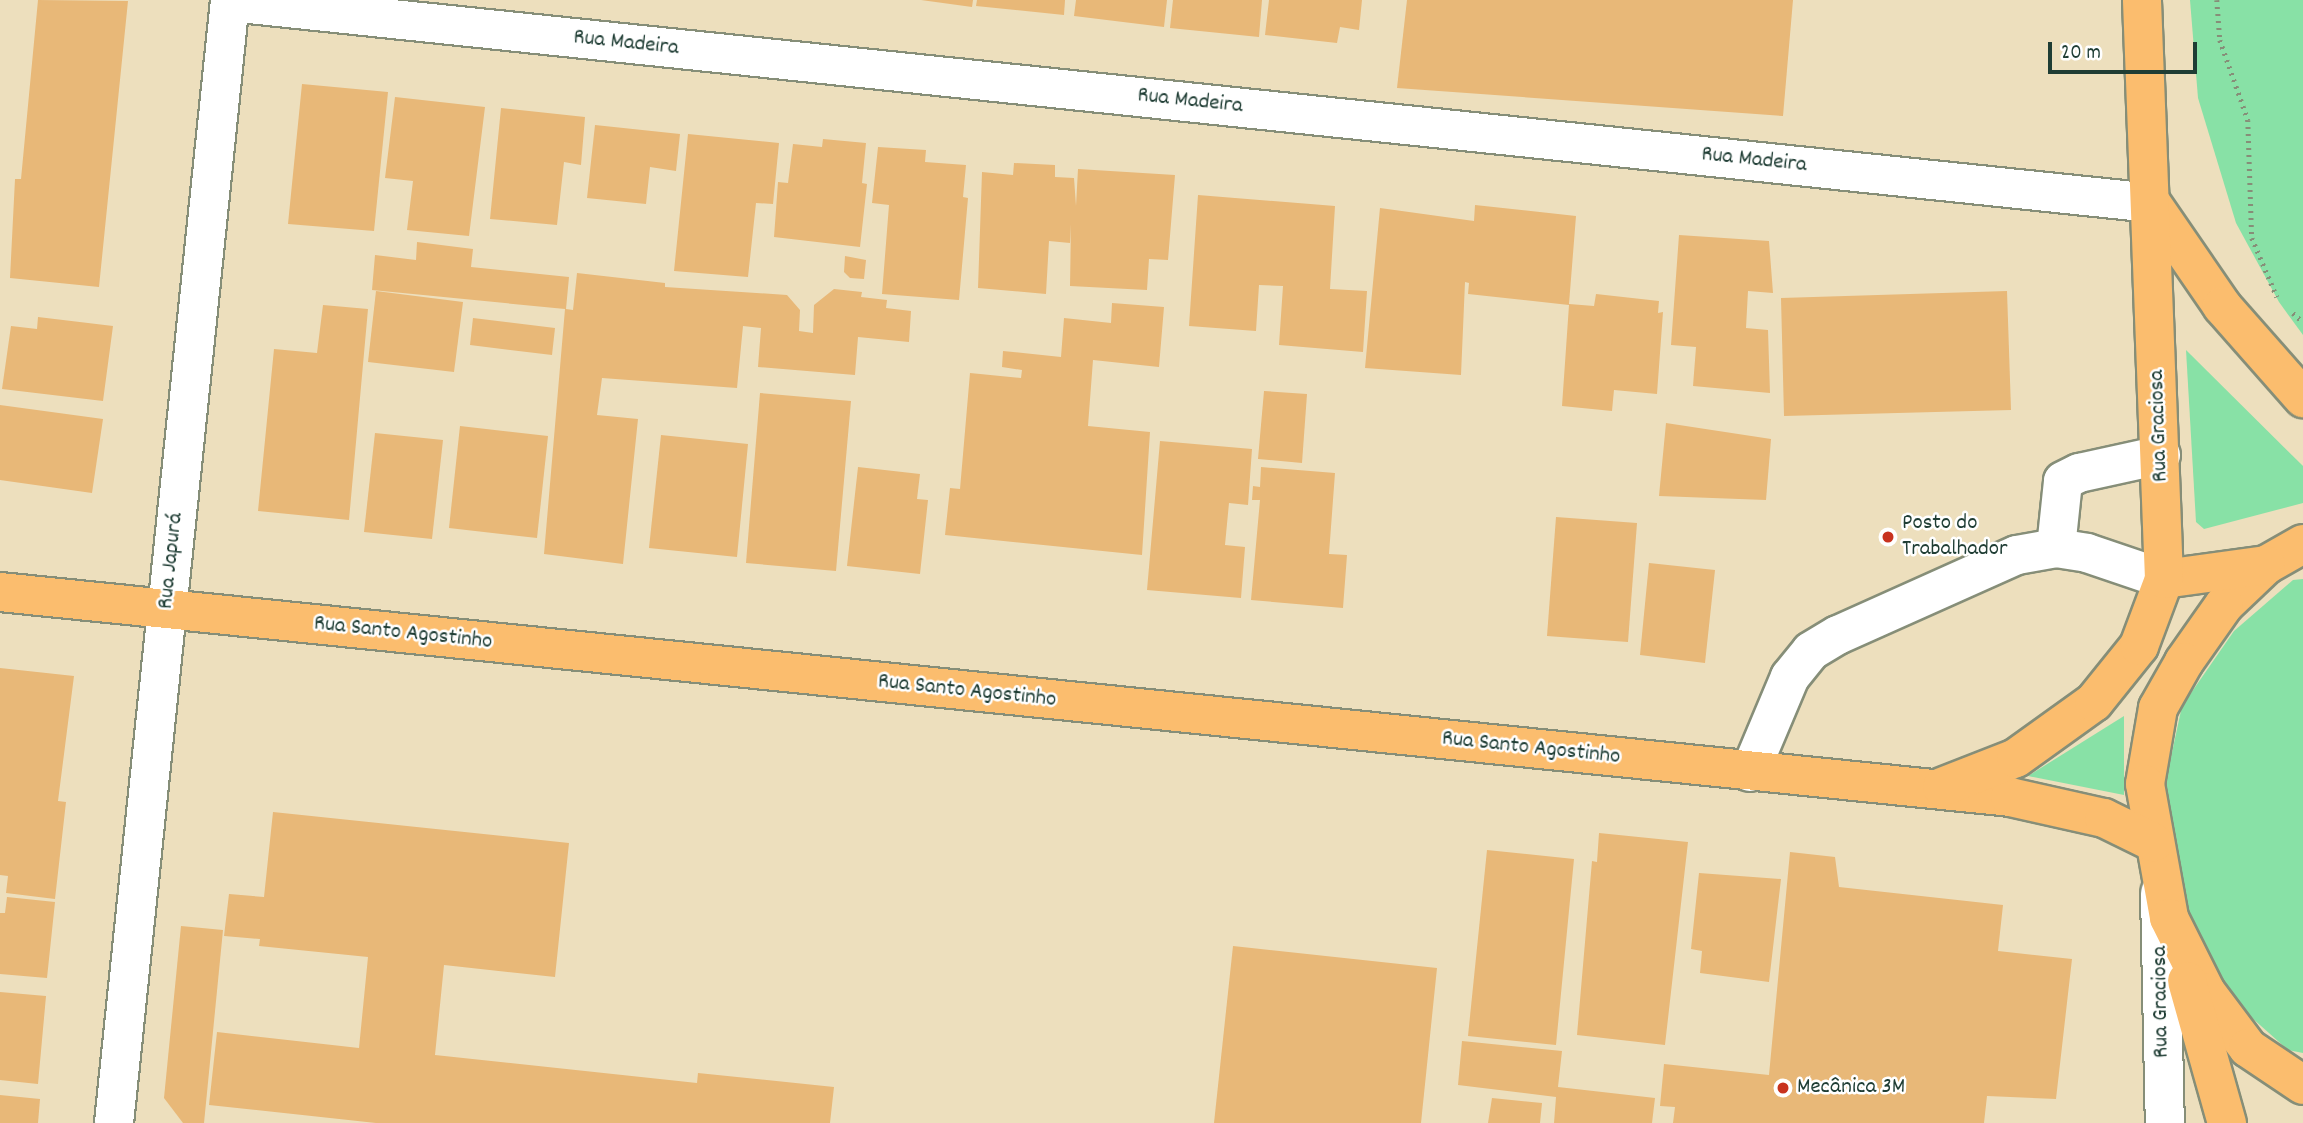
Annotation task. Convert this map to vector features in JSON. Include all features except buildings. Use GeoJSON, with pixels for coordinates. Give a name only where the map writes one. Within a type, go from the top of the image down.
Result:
{"type":"FeatureCollection","features":[{"type":"Feature","properties":{"kind":"main road","name":"Rua Graciosa"},"geometry":{"type":"LineString","coordinates":[[2138,646],[2164,579],[2143,0]]}},
{"type":"Feature","properties":{"kind":"main road"},"geometry":{"type":"LineString","coordinates":[[2151,203],[2222,306],[2303,398]]}},
{"type":"Feature","properties":{"kind":"main road"},"geometry":{"type":"LineString","coordinates":[[2227,1123],[2160,881],[2145,783],[2158,708],[2183,662],[2224,605],[2266,565],[2303,544]]}},
{"type":"Feature","properties":{"kind":"main road"},"geometry":{"type":"LineString","coordinates":[[2164,579],[2266,565]]}},
{"type":"Feature","properties":{"kind":"main road","name":"Rua Santo Agostinho"},"geometry":{"type":"LineString","coordinates":[[0,592],[1934,790],[2059,805],[2104,818],[2154,842]]}},
{"type":"Feature","properties":{"kind":"main road","name":"Rua Santo Agostinho"},"geometry":{"type":"LineString","coordinates":[[1934,790],[2016,758],[2074,720],[2103,691],[2138,646]]}},
{"type":"Feature","properties":{"kind":"main road"},"geometry":{"type":"LineString","coordinates":[[2169,918],[2206,992],[2248,1048],[2303,1085]]}},
{"type":"Feature","properties":{"kind":"street","name":"Rua Madeira"},"geometry":{"type":"LineString","coordinates":[[230,1],[2151,203]]}},
{"type":"Feature","properties":{"kind":"street","name":"Rua Japurá"},"geometry":{"type":"LineString","coordinates":[[114,1123],[230,1]]}},
{"type":"Feature","properties":{"kind":"street"},"geometry":{"type":"LineString","coordinates":[[2056,548],[2063,481],[2079,473],[2161,455]]}},
{"type":"Feature","properties":{"kind":"street"},"geometry":{"type":"LineString","coordinates":[[1749,772],[1790,677],[1811,651],[2017,555],[2056,548],[2087,553],[2164,579]]}},
{"type":"Feature","properties":{"kind":"street","name":"Rua Graciosa"},"geometry":{"type":"LineString","coordinates":[[2160,881],[2165,1123]]}},
{"type":"Feature","properties":{"kind":"path"},"geometry":{"type":"LineString","coordinates":[[2217,0],[2220,40],[2248,120],[2252,238],[2279,302]]}},
{"type":"Feature","properties":{"kind":"path"},"geometry":{"type":"LineString","coordinates":[[2287,309],[2303,322]]}},
{"type":"Feature","properties":{"kind":"green space"},"geometry":{"type":"Polygon","coordinates":[[[2190,0],[2303,0],[2303,335],[2279,302],[2236,223],[2198,98],[2190,0]]]}},
{"type":"Feature","properties":{"kind":"green space"},"geometry":{"type":"Polygon","coordinates":[[[2186,350],[2303,466],[2303,503],[2204,529],[2196,522],[2186,350]]]}},
{"type":"Feature","properties":{"kind":"green space"},"geometry":{"type":"Polygon","coordinates":[[[2303,579],[2303,1053],[2288,1050],[2233,1001],[2186,927],[2163,794],[2182,706],[2234,631],[2293,580],[2303,579]]]}},
{"type":"Feature","properties":{"kind":"green space"},"geometry":{"type":"Polygon","coordinates":[[[2124,716],[2124,795],[2028,776],[2124,716]]]}},
{"type":"Feature","properties":{"kind":"place","name":"Posto do Trabalhador"},"geometry":{"type":"Point","coordinates":[1888,537]}},
{"type":"Feature","properties":{"kind":"place","name":"Mecânica 3M"},"geometry":{"type":"Point","coordinates":[1783,1088]}}]}
